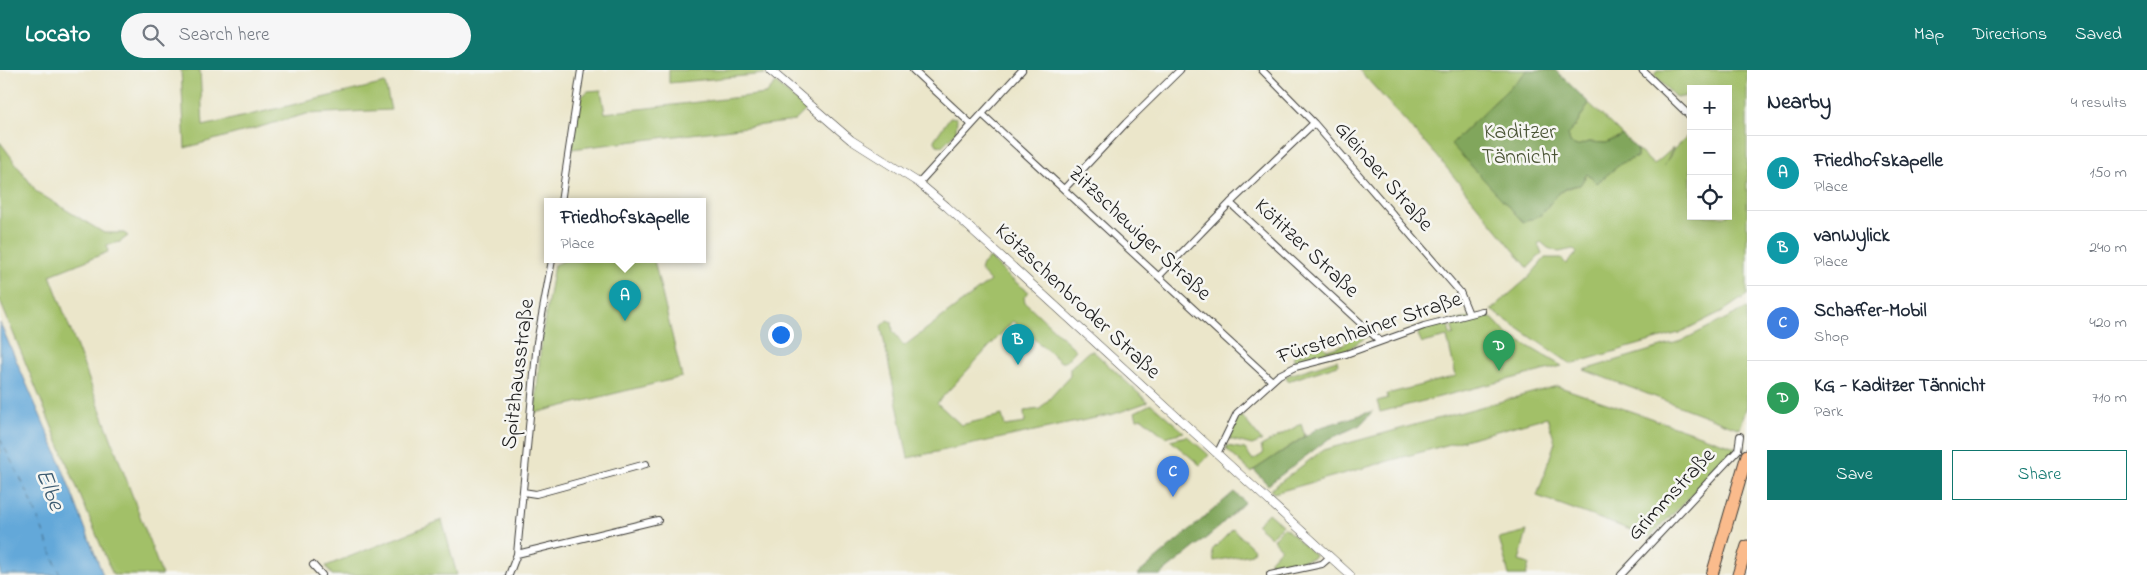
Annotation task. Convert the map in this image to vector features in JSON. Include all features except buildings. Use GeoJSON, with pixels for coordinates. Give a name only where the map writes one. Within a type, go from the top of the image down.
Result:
{"type":"FeatureCollection","features":[{"type":"Feature","properties":{"kind":"highway"},"geometry":{"type":"LineString","coordinates":[[1712,575],[1747,455]]}},
{"type":"Feature","properties":{"kind":"highway"},"geometry":{"type":"LineString","coordinates":[[1738,575],[1747,546]]}},
{"type":"Feature","properties":{"kind":"street"},"geometry":{"type":"LineString","coordinates":[[562,198],[581,70]]}},
{"type":"Feature","properties":{"kind":"street","name":"Kötzschenbroder Straße"},"geometry":{"type":"LineString","coordinates":[[770,70],[851,140],[919,183],[1350,575]]}},
{"type":"Feature","properties":{"kind":"street"},"geometry":{"type":"LineString","coordinates":[[913,70],[971,124]]}},
{"type":"Feature","properties":{"kind":"street"},"geometry":{"type":"LineString","coordinates":[[919,183],[1022,70]]}},
{"type":"Feature","properties":{"kind":"street"},"geometry":{"type":"LineString","coordinates":[[1064,189],[1126,123],[1180,70]]}},
{"type":"Feature","properties":{"kind":"street","name":"Gleinaer Straße"},"geometry":{"type":"LineString","coordinates":[[1262,70],[1314,124],[1460,292],[1469,314]]}},
{"type":"Feature","properties":{"kind":"street"},"geometry":{"type":"LineString","coordinates":[[1642,70],[1687,113]]}},
{"type":"Feature","properties":{"kind":"street","name":"Zitzschewiger Straße"},"geometry":{"type":"LineString","coordinates":[[982,114],[1272,381]]}},
{"type":"Feature","properties":{"kind":"street"},"geometry":{"type":"LineString","coordinates":[[1159,276],[1230,203],[1314,124]]}},
{"type":"Feature","properties":{"kind":"street","name":"Kötitzer Straße"},"geometry":{"type":"LineString","coordinates":[[1230,203],[1380,341]]}},
{"type":"Feature","properties":{"kind":"street","name":"Spitzhausstraße"},"geometry":{"type":"LineString","coordinates":[[510,575],[517,554],[538,342],[551,263]]}},
{"type":"Feature","properties":{"kind":"street","name":"Fürstenhainer Straße"},"geometry":{"type":"LineString","coordinates":[[1218,454],[1233,418],[1272,381],[1295,367],[1346,354],[1424,326],[1482,311]]}},
{"type":"Feature","properties":{"kind":"street","name":"Grimmstraße"},"geometry":{"type":"LineString","coordinates":[[1621,575],[1738,450],[1740,436]]}},
{"type":"Feature","properties":{"kind":"street"},"geometry":{"type":"LineString","coordinates":[[523,492],[536,494],[646,464]]}},
{"type":"Feature","properties":{"kind":"street"},"geometry":{"type":"LineString","coordinates":[[517,554],[658,520]]}},
{"type":"Feature","properties":{"kind":"street"},"geometry":{"type":"LineString","coordinates":[[1270,575],[1322,564],[1330,557]]}},
{"type":"Feature","properties":{"kind":"street"},"geometry":{"type":"LineString","coordinates":[[313,565],[322,575]]}},
{"type":"Feature","properties":{"kind":"green space"},"geometry":{"type":"Polygon","coordinates":[[[181,70],[200,70],[203,126],[385,83],[391,110],[306,114],[185,148],[181,70]]]}},
{"type":"Feature","properties":{"kind":"green space"},"geometry":{"type":"Polygon","coordinates":[[[669,70],[761,70],[766,74],[669,83],[669,70]]]}},
{"type":"Feature","properties":{"kind":"green space"},"geometry":{"type":"Polygon","coordinates":[[[1359,70],[1528,70],[1451,144],[1540,216],[1557,195],[1573,186],[1580,185],[1587,174],[1597,182],[1622,163],[1637,157],[1637,149],[1654,165],[1673,148],[1664,166],[1674,149],[1687,136],[1687,220],[1732,220],[1732,85],[1687,85],[1687,96],[1676,98],[1654,75],[1658,70],[1747,70],[1747,295],[1725,310],[1679,333],[1571,364],[1491,310],[1529,277],[1545,258],[1561,258],[1566,264],[1577,253],[1573,249],[1559,252],[1548,248],[1541,242],[1538,244],[1542,253],[1528,268],[1437,156],[1359,70]]]}},
{"type":"Feature","properties":{"kind":"green space","name":"Kaditzer Tännicht"},"geometry":{"type":"Polygon","coordinates":[[[1528,70],[1555,70],[1589,103],[1577,124],[1568,134],[1570,143],[1577,146],[1588,142],[1606,143],[1622,135],[1637,149],[1637,157],[1622,163],[1597,183],[1587,174],[1580,185],[1572,186],[1561,192],[1539,215],[1523,222],[1451,144],[1528,70]]]}},
{"type":"Feature","properties":{"kind":"green space"},"geometry":{"type":"Polygon","coordinates":[[[776,83],[806,110],[795,121],[572,149],[579,99],[588,91],[601,90],[605,113],[766,94],[776,83]]]}},
{"type":"Feature","properties":{"kind":"green space"},"geometry":{"type":"Polygon","coordinates":[[[1589,103],[1622,135],[1606,143],[1588,142],[1577,146],[1569,143],[1568,134],[1577,124],[1589,103]]]}},
{"type":"Feature","properties":{"kind":"green space"},"geometry":{"type":"Polygon","coordinates":[[[950,117],[957,118],[956,132],[942,146],[937,145],[934,140],[950,117]]]}},
{"type":"Feature","properties":{"kind":"green space"},"geometry":{"type":"Polygon","coordinates":[[[0,142],[37,192],[104,233],[124,233],[128,236],[120,242],[107,245],[108,252],[50,275],[162,575],[113,575],[0,301],[0,142]]]}},
{"type":"Feature","properties":{"kind":"green space"},"geometry":{"type":"Polygon","coordinates":[[[990,258],[1010,278],[1029,292],[1024,297],[1025,302],[1076,350],[1065,362],[1061,362],[1013,321],[937,403],[961,425],[1002,415],[1005,426],[1025,423],[1024,411],[1040,409],[1070,376],[1070,368],[1089,351],[1093,351],[1148,402],[1114,414],[908,458],[881,326],[887,320],[892,322],[893,331],[904,346],[990,281],[980,270],[982,264],[990,258]]]}},
{"type":"Feature","properties":{"kind":"green space"},"geometry":{"type":"Polygon","coordinates":[[[559,263],[655,263],[682,377],[535,413],[541,343],[554,265],[559,263]]]}},
{"type":"Feature","properties":{"kind":"green space"},"geometry":{"type":"Polygon","coordinates":[[[1747,308],[1747,405],[1740,429],[1584,370],[1681,341],[1747,308]]]}},
{"type":"Feature","properties":{"kind":"green space"},"geometry":{"type":"Polygon","coordinates":[[[1481,314],[1493,319],[1507,334],[1562,366],[1380,412],[1377,401],[1388,398],[1387,394],[1456,376],[1447,337],[1422,343],[1418,335],[1420,329],[1448,322],[1450,336],[1454,335],[1450,322],[1481,314]]]}},
{"type":"Feature","properties":{"kind":"green space"},"geometry":{"type":"Polygon","coordinates":[[[1362,326],[1369,334],[1368,336],[1344,352],[1319,358],[1317,355],[1309,357],[1310,361],[1296,363],[1293,357],[1298,352],[1304,354],[1318,341],[1327,350],[1344,345],[1362,326]]]}},
{"type":"Feature","properties":{"kind":"green space"},"geometry":{"type":"Polygon","coordinates":[[[1337,360],[1338,365],[1288,381],[1286,376],[1337,360]]]}},
{"type":"Feature","properties":{"kind":"green space"},"geometry":{"type":"Polygon","coordinates":[[[1557,386],[1735,447],[1735,451],[1650,537],[1537,496],[1555,442],[1547,417],[1274,493],[1270,490],[1323,450],[1557,386]]]}},
{"type":"Feature","properties":{"kind":"green space"},"geometry":{"type":"Polygon","coordinates":[[[1151,404],[1184,432],[1165,437],[1142,418],[1137,419],[1135,412],[1151,404]]]}},
{"type":"Feature","properties":{"kind":"green space"},"geometry":{"type":"Polygon","coordinates":[[[1373,411],[1360,425],[1327,440],[1268,485],[1254,470],[1318,428],[1373,411]]]}},
{"type":"Feature","properties":{"kind":"green space"},"geometry":{"type":"Polygon","coordinates":[[[1241,415],[1262,441],[1252,445],[1229,439],[1235,422],[1241,415]]]}},
{"type":"Feature","properties":{"kind":"green space"},"geometry":{"type":"Polygon","coordinates":[[[1301,424],[1305,436],[1251,472],[1226,449],[1227,446],[1245,449],[1253,460],[1263,454],[1261,446],[1301,424]]]}},
{"type":"Feature","properties":{"kind":"green space"},"geometry":{"type":"Polygon","coordinates":[[[1187,436],[1209,455],[1200,465],[1170,440],[1187,436]]]}},
{"type":"Feature","properties":{"kind":"green space"},"geometry":{"type":"Polygon","coordinates":[[[1234,492],[1245,502],[1210,535],[1160,575],[1137,575],[1234,492]]]}},
{"type":"Feature","properties":{"kind":"green space"},"geometry":{"type":"Polygon","coordinates":[[[1268,513],[1282,525],[1271,537],[1257,525],[1268,513]]]}},
{"type":"Feature","properties":{"kind":"green space"},"geometry":{"type":"Polygon","coordinates":[[[442,520],[457,575],[332,575],[326,566],[442,520]]]}},
{"type":"Feature","properties":{"kind":"green space"},"geometry":{"type":"Polygon","coordinates":[[[1284,527],[1315,555],[1313,558],[1271,567],[1270,560],[1281,548],[1273,539],[1284,527]]]}},
{"type":"Feature","properties":{"kind":"green space"},"geometry":{"type":"Polygon","coordinates":[[[1233,529],[1254,549],[1252,554],[1214,561],[1212,550],[1233,529]]]}},
{"type":"Feature","properties":{"kind":"green space"},"geometry":{"type":"Polygon","coordinates":[[[1527,531],[1519,561],[1529,564],[1526,575],[1509,575],[1499,538],[1527,531]]]}},
{"type":"Feature","properties":{"kind":"water","name":"Elbe"},"geometry":{"type":"Polygon","coordinates":[[[0,323],[57,454],[103,575],[0,575],[0,323]]]}},
{"type":"Feature","properties":{"kind":"ferry route"},"geometry":{"type":"LineString","coordinates":[[0,439],[28,493],[60,575]]}},
{"type":"Feature","properties":{"kind":"place","name":"Friedhofskapelle"},"geometry":{"type":"Point","coordinates":[625,321]}},
{"type":"Feature","properties":{"kind":"place","name":"vanWylick"},"geometry":{"type":"Point","coordinates":[1018,365]}},
{"type":"Feature","properties":{"kind":"place","name":"KG - Kaditzer Tännicht"},"geometry":{"type":"Point","coordinates":[1499,371]}},
{"type":"Feature","properties":{"kind":"place","name":"Schaffer-Mobil"},"geometry":{"type":"Point","coordinates":[1173,497]}}]}
